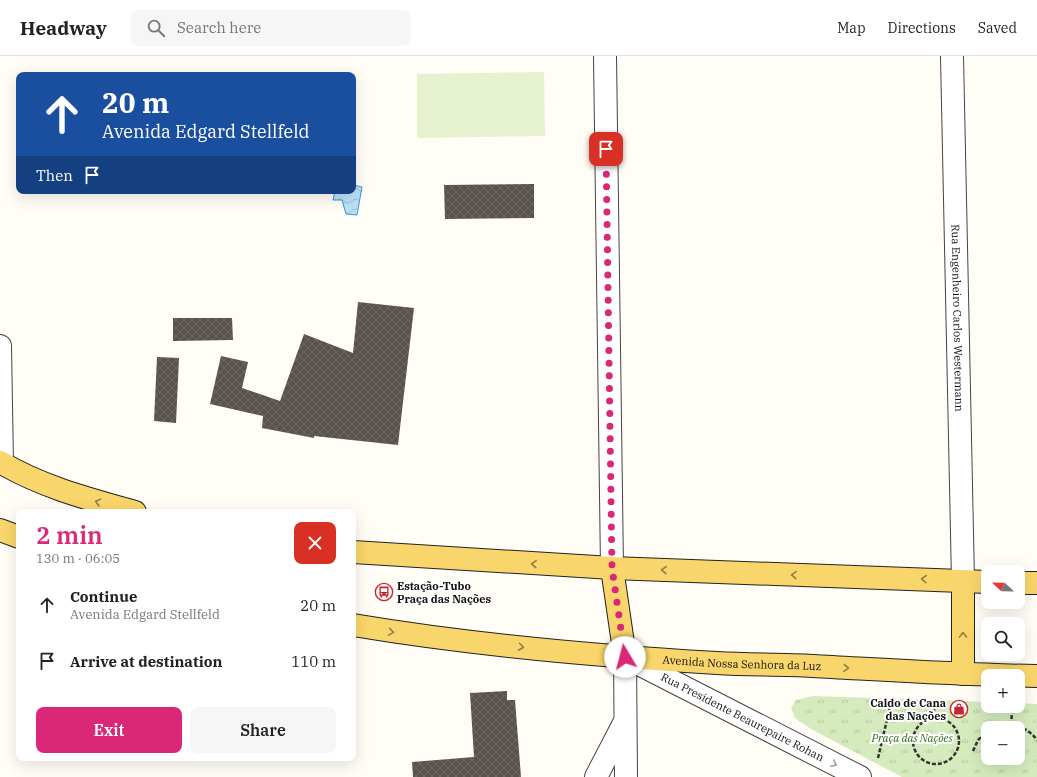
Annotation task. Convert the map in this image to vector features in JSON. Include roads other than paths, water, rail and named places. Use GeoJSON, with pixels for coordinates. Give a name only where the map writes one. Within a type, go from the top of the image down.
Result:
{"type":"FeatureCollection","features":[{"type":"Feature","properties":{"kind":"main road"},"geometry":{"type":"LineString","coordinates":[[1,463],[21,474],[48,485],[86,499],[124,509]]}},
{"type":"Feature","properties":{"kind":"main road"},"geometry":{"type":"LineString","coordinates":[[0,530],[16,536]]}},
{"type":"Feature","properties":{"kind":"main road"},"geometry":{"type":"LineString","coordinates":[[356,552],[612,568],[981,582]]}},
{"type":"Feature","properties":{"kind":"main road"},"geometry":{"type":"LineString","coordinates":[[612,568],[625,657]]}},
{"type":"Feature","properties":{"kind":"main road"},"geometry":{"type":"LineString","coordinates":[[963,581],[963,674]]}},
{"type":"Feature","properties":{"kind":"main road"},"geometry":{"type":"LineString","coordinates":[[1025,583],[1037,584]]}},
{"type":"Feature","properties":{"kind":"main road","name":"Avenida Nossa Senhora da Luz"},"geometry":{"type":"LineString","coordinates":[[356,626],[470,642],[625,657],[718,663],[1037,676]]}},
{"type":"Feature","properties":{"kind":"street"},"geometry":{"type":"LineString","coordinates":[[605,56],[612,568]]}},
{"type":"Feature","properties":{"kind":"street","name":"Rua Engenheiro Carlos Westermann"},"geometry":{"type":"LineString","coordinates":[[952,56],[963,581]]}},
{"type":"Feature","properties":{"kind":"street"},"geometry":{"type":"LineString","coordinates":[[0,346],[1,463]]}},
{"type":"Feature","properties":{"kind":"street"},"geometry":{"type":"LineString","coordinates":[[625,657],[626,777]]}},
{"type":"Feature","properties":{"kind":"street","name":"Rua Presidente Beaurepaire Rohan"},"geometry":{"type":"LineString","coordinates":[[625,657],[860,777]]}},
{"type":"Feature","properties":{"kind":"street"},"geometry":{"type":"LineString","coordinates":[[596,777],[625,721]]}},
{"type":"Feature","properties":{"kind":"water"},"geometry":{"type":"Polygon","coordinates":[[[356,186],[362,187],[357,215],[346,214],[342,200],[333,200],[334,194],[356,194],[356,186]]]}},
{"type":"Feature","properties":{"kind":"place","name":"Estação-Tubo Praça das Nações"},"geometry":{"type":"Point","coordinates":[384,592]}},
{"type":"Feature","properties":{"kind":"place","name":"Caldo de Cana das Nações"},"geometry":{"type":"Point","coordinates":[959,709]}},
{"type":"Feature","properties":{"kind":"park label","name":"Praça das Nações"},"geometry":{"type":"Point","coordinates":[912,738]}}]}
